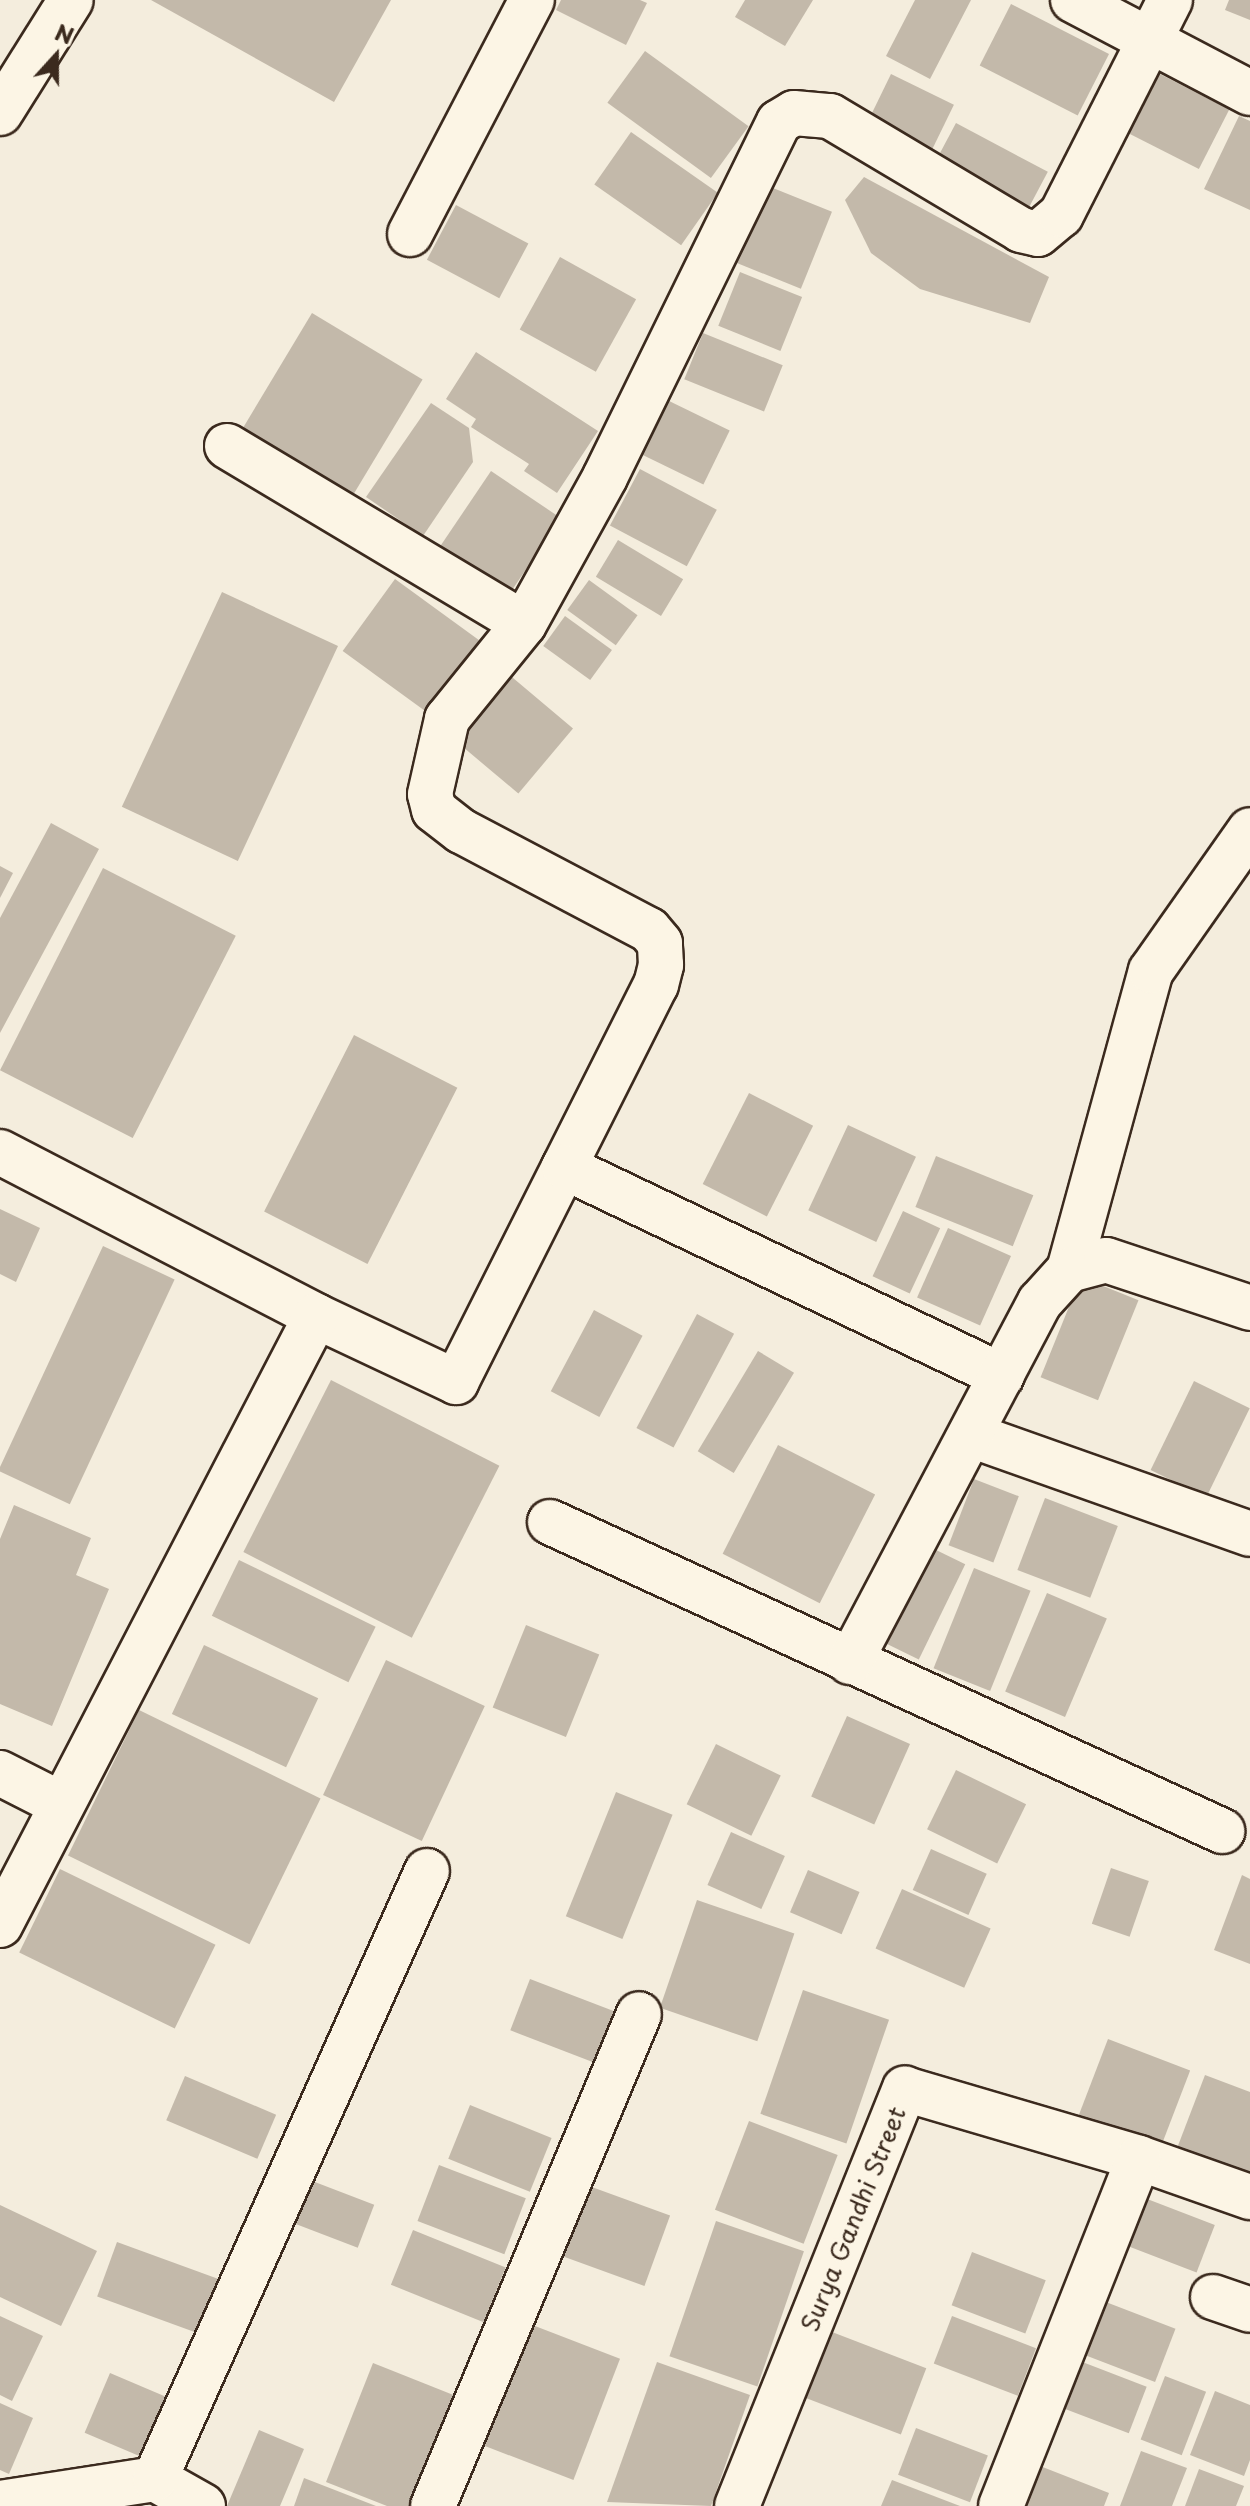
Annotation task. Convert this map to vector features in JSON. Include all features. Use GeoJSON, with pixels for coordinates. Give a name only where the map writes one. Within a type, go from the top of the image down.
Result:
{"type":"FeatureCollection","features":[{"type":"Feature","properties":{"kind":"street"},"geometry":{"type":"LineString","coordinates":[[0,113],[71,0]]}},
{"type":"Feature","properties":{"kind":"street"},"geometry":{"type":"LineString","coordinates":[[410,234],[532,0]]}},
{"type":"Feature","properties":{"kind":"street"},"geometry":{"type":"LineString","coordinates":[[1073,0],[1250,93]]}},
{"type":"Feature","properties":{"kind":"street"},"geometry":{"type":"LineString","coordinates":[[0,1152],[316,1316],[456,1382],[656,985],[660,943],[649,930],[461,831],[434,810],[430,794],[447,719],[524,624],[605,477],[779,122],[794,113],[830,116],[1021,230],[1038,234],[1061,215],[1170,0]]}},
{"type":"Feature","properties":{"kind":"street"},"geometry":{"type":"LineString","coordinates":[[227,446],[524,624]]}},
{"type":"Feature","properties":{"kind":"street"},"geometry":{"type":"LineString","coordinates":[[850,1662],[1040,1302],[1069,1270],[1151,971],[1250,830]]}},
{"type":"Feature","properties":{"kind":"street"},"geometry":{"type":"LineString","coordinates":[[564,1167],[1002,1376]]}},
{"type":"Feature","properties":{"kind":"street"},"geometry":{"type":"LineString","coordinates":[[1069,1270],[1106,1260],[1250,1308]]}},
{"type":"Feature","properties":{"kind":"street"},"geometry":{"type":"LineString","coordinates":[[0,1925],[316,1316]]}},
{"type":"Feature","properties":{"kind":"street"},"geometry":{"type":"LineString","coordinates":[[971,1435],[1250,1534]]}},
{"type":"Feature","properties":{"kind":"street"},"geometry":{"type":"LineString","coordinates":[[550,1522],[1222,1831]]}},
{"type":"Feature","properties":{"kind":"street"},"geometry":{"type":"LineString","coordinates":[[0,1773],[61,1804]]}},
{"type":"Feature","properties":{"kind":"street"},"geometry":{"type":"LineString","coordinates":[[155,2479],[427,1871]]}},
{"type":"Feature","properties":{"kind":"street"},"geometry":{"type":"LineString","coordinates":[[433,2506],[639,2014]]}},
{"type":"Feature","properties":{"kind":"street","name":"Surya Gandhi Street"},"geometry":{"type":"LineString","coordinates":[[737,2506],[905,2089],[1139,2158],[1250,2197]]}},
{"type":"Feature","properties":{"kind":"street"},"geometry":{"type":"LineString","coordinates":[[1001,2506],[1139,2158]]}},
{"type":"Feature","properties":{"kind":"street"},"geometry":{"type":"LineString","coordinates":[[0,2503],[155,2479],[203,2506]]}},
{"type":"Feature","properties":{"kind":"building"},"geometry":{"type":"Polygon","coordinates":[[[151,0],[391,0],[334,102],[151,0]]]}},
{"type":"Feature","properties":{"kind":"building"},"geometry":{"type":"Polygon","coordinates":[[[561,0],[640,0],[647,3],[626,45],[556,10],[561,0]]]}},
{"type":"Feature","properties":{"kind":"building"},"geometry":{"type":"Polygon","coordinates":[[[745,0],[813,0],[785,46],[735,17],[745,0]]]}},
{"type":"Feature","properties":{"kind":"building"},"geometry":{"type":"Polygon","coordinates":[[[915,0],[971,0],[930,79],[886,56],[915,0]]]}},
{"type":"Feature","properties":{"kind":"building"},"geometry":{"type":"Polygon","coordinates":[[[1229,0],[1250,0],[1250,20],[1225,10],[1229,0]]]}},
{"type":"Feature","properties":{"kind":"building"},"geometry":{"type":"Polygon","coordinates":[[[1011,4],[1109,54],[1078,115],[980,65],[1011,4]]]}},
{"type":"Feature","properties":{"kind":"building"},"geometry":{"type":"Polygon","coordinates":[[[645,51],[749,126],[711,178],[607,103],[645,51]]]}},
{"type":"Feature","properties":{"kind":"building"},"geometry":{"type":"Polygon","coordinates":[[[1150,69],[1229,109],[1199,169],[1120,129],[1150,69]]]}},
{"type":"Feature","properties":{"kind":"building"},"geometry":{"type":"Polygon","coordinates":[[[891,74],[954,105],[932,150],[869,119],[891,74]]]}},
{"type":"Feature","properties":{"kind":"building"},"geometry":{"type":"Polygon","coordinates":[[[1239,116],[1250,121],[1250,210],[1204,189],[1239,116]]]}},
{"type":"Feature","properties":{"kind":"building"},"geometry":{"type":"Polygon","coordinates":[[[956,123],[1048,172],[1027,211],[935,162],[956,123]]]}},
{"type":"Feature","properties":{"kind":"building"},"geometry":{"type":"Polygon","coordinates":[[[631,132],[718,193],[681,245],[594,184],[631,132]]]}},
{"type":"Feature","properties":{"kind":"building"},"geometry":{"type":"Polygon","coordinates":[[[864,177],[1049,277],[1030,323],[920,289],[871,253],[845,200],[864,177]]]}},
{"type":"Feature","properties":{"kind":"building"},"geometry":{"type":"Polygon","coordinates":[[[768,186],[832,212],[801,289],[737,263],[768,186]]]}},
{"type":"Feature","properties":{"kind":"building"},"geometry":{"type":"Polygon","coordinates":[[[456,205],[528,243],[499,298],[427,260],[456,205]]]}},
{"type":"Feature","properties":{"kind":"building"},"geometry":{"type":"Polygon","coordinates":[[[560,257],[636,299],[596,372],[520,330],[560,257]]]}},
{"type":"Feature","properties":{"kind":"building"},"geometry":{"type":"Polygon","coordinates":[[[740,272],[802,297],[780,351],[718,326],[740,272]]]}},
{"type":"Feature","properties":{"kind":"building"},"geometry":{"type":"Polygon","coordinates":[[[312,313],[423,379],[352,497],[241,430],[312,313]]]}},
{"type":"Feature","properties":{"kind":"building"},"geometry":{"type":"Polygon","coordinates":[[[703,333],[783,365],[764,412],[684,379],[703,333]]]}},
{"type":"Feature","properties":{"kind":"building"},"geometry":{"type":"Polygon","coordinates":[[[476,352],[598,431],[557,493],[524,471],[529,464],[471,427],[476,419],[446,399],[476,352]]]}},
{"type":"Feature","properties":{"kind":"building"},"geometry":{"type":"Polygon","coordinates":[[[665,399],[730,431],[703,484],[639,453],[665,399]]]}},
{"type":"Feature","properties":{"kind":"building"},"geometry":{"type":"Polygon","coordinates":[[[431,403],[469,428],[473,462],[423,536],[366,497],[431,403]]]}},
{"type":"Feature","properties":{"kind":"building"},"geometry":{"type":"Polygon","coordinates":[[[640,469],[717,510],[687,566],[610,526],[640,469]]]}},
{"type":"Feature","properties":{"kind":"building"},"geometry":{"type":"Polygon","coordinates":[[[491,471],[561,518],[504,603],[434,556],[491,471]]]}},
{"type":"Feature","properties":{"kind":"building"},"geometry":{"type":"Polygon","coordinates":[[[618,540],[683,579],[661,616],[596,577],[618,540]]]}},
{"type":"Feature","properties":{"kind":"building"},"geometry":{"type":"Polygon","coordinates":[[[395,579],[479,640],[427,712],[343,651],[395,579]]]}},
{"type":"Feature","properties":{"kind":"building"},"geometry":{"type":"Polygon","coordinates":[[[589,580],[638,615],[616,645],[567,610],[589,580]]]}},
{"type":"Feature","properties":{"kind":"building"},"geometry":{"type":"Polygon","coordinates":[[[222,592],[338,646],[238,861],[122,807],[222,592]]]}},
{"type":"Feature","properties":{"kind":"building"},"geometry":{"type":"Polygon","coordinates":[[[565,616],[612,650],[590,680],[543,646],[565,616]]]}},
{"type":"Feature","properties":{"kind":"building"},"geometry":{"type":"Polygon","coordinates":[[[501,668],[573,728],[518,794],[446,733],[501,668]]]}},
{"type":"Feature","properties":{"kind":"building"},"geometry":{"type":"Polygon","coordinates":[[[51,823],[99,849],[0,1033],[0,918],[51,823]]]}},
{"type":"Feature","properties":{"kind":"building"},"geometry":{"type":"Polygon","coordinates":[[[0,866],[13,873],[0,898],[0,866]]]}},
{"type":"Feature","properties":{"kind":"building"},"geometry":{"type":"Polygon","coordinates":[[[103,868],[236,936],[133,1138],[0,1070],[103,868]]]}},
{"type":"Feature","properties":{"kind":"building"},"geometry":{"type":"Polygon","coordinates":[[[354,1035],[457,1088],[367,1264],[264,1211],[354,1035]]]}},
{"type":"Feature","properties":{"kind":"building"},"geometry":{"type":"Polygon","coordinates":[[[749,1093],[813,1126],[767,1217],[703,1184],[749,1093]]]}},
{"type":"Feature","properties":{"kind":"building"},"geometry":{"type":"Polygon","coordinates":[[[848,1125],[916,1157],[876,1242],[808,1210],[848,1125]]]}},
{"type":"Feature","properties":{"kind":"building"},"geometry":{"type":"Polygon","coordinates":[[[936,1156],[1033,1195],[1013,1246],[915,1207],[936,1156]]]}},
{"type":"Feature","properties":{"kind":"building"},"geometry":{"type":"Polygon","coordinates":[[[0,1209],[40,1228],[16,1282],[0,1274],[0,1209]]]}},
{"type":"Feature","properties":{"kind":"building"},"geometry":{"type":"Polygon","coordinates":[[[903,1211],[940,1228],[910,1294],[873,1276],[903,1211]]]}},
{"type":"Feature","properties":{"kind":"building"},"geometry":{"type":"Polygon","coordinates":[[[948,1228],[1011,1256],[980,1325],[917,1297],[948,1228]]]}},
{"type":"Feature","properties":{"kind":"building"},"geometry":{"type":"Polygon","coordinates":[[[103,1246],[175,1279],[70,1504],[0,1472],[0,1467],[103,1246]]]}},
{"type":"Feature","properties":{"kind":"building"},"geometry":{"type":"Polygon","coordinates":[[[1081,1277],[1138,1300],[1098,1400],[1041,1377],[1081,1277]]]}},
{"type":"Feature","properties":{"kind":"building"},"geometry":{"type":"Polygon","coordinates":[[[594,1310],[643,1336],[599,1417],[551,1391],[594,1310]]]}},
{"type":"Feature","properties":{"kind":"building"},"geometry":{"type":"Polygon","coordinates":[[[697,1314],[734,1334],[674,1448],[636,1428],[697,1314]]]}},
{"type":"Feature","properties":{"kind":"building"},"geometry":{"type":"Polygon","coordinates":[[[758,1351],[794,1373],[734,1473],[698,1451],[758,1351]]]}},
{"type":"Feature","properties":{"kind":"building"},"geometry":{"type":"Polygon","coordinates":[[[331,1380],[499,1466],[412,1638],[243,1552],[331,1380]]]}},
{"type":"Feature","properties":{"kind":"building"},"geometry":{"type":"Polygon","coordinates":[[[1194,1381],[1250,1408],[1206,1497],[1151,1470],[1194,1381]]]}},
{"type":"Feature","properties":{"kind":"building"},"geometry":{"type":"Polygon","coordinates":[[[778,1445],[875,1494],[820,1603],[723,1554],[778,1445]]]}},
{"type":"Feature","properties":{"kind":"building"},"geometry":{"type":"Polygon","coordinates":[[[974,1479],[1019,1496],[993,1562],[949,1545],[974,1479]]]}},
{"type":"Feature","properties":{"kind":"building"},"geometry":{"type":"Polygon","coordinates":[[[1045,1498],[1118,1526],[1090,1598],[1017,1570],[1045,1498]]]}},
{"type":"Feature","properties":{"kind":"building"},"geometry":{"type":"Polygon","coordinates":[[[14,1505],[91,1538],[76,1575],[109,1589],[52,1726],[0,1704],[0,1539],[14,1505]]]}},
{"type":"Feature","properties":{"kind":"building"},"geometry":{"type":"Polygon","coordinates":[[[932,1548],[965,1564],[919,1659],[886,1643],[932,1548]]]}},
{"type":"Feature","properties":{"kind":"building"},"geometry":{"type":"Polygon","coordinates":[[[239,1560],[376,1627],[348,1682],[212,1616],[239,1560]]]}},
{"type":"Feature","properties":{"kind":"building"},"geometry":{"type":"Polygon","coordinates":[[[974,1568],[1031,1591],[990,1691],[934,1668],[974,1568]]]}},
{"type":"Feature","properties":{"kind":"building"},"geometry":{"type":"Polygon","coordinates":[[[1047,1593],[1107,1618],[1065,1717],[1005,1691],[1047,1593]]]}},
{"type":"Feature","properties":{"kind":"building"},"geometry":{"type":"Polygon","coordinates":[[[526,1625],[599,1655],[566,1737],[493,1708],[526,1625]]]}},
{"type":"Feature","properties":{"kind":"building"},"geometry":{"type":"Polygon","coordinates":[[[204,1645],[318,1698],[286,1767],[172,1714],[204,1645]]]}},
{"type":"Feature","properties":{"kind":"building"},"geometry":{"type":"Polygon","coordinates":[[[386,1660],[485,1706],[422,1841],[323,1795],[386,1660]]]}},
{"type":"Feature","properties":{"kind":"building"},"geometry":{"type":"Polygon","coordinates":[[[139,1710],[321,1799],[250,1944],[68,1856],[139,1710]]]}},
{"type":"Feature","properties":{"kind":"building"},"geometry":{"type":"Polygon","coordinates":[[[847,1716],[910,1744],[874,1824],[811,1796],[847,1716]]]}},
{"type":"Feature","properties":{"kind":"building"},"geometry":{"type":"Polygon","coordinates":[[[716,1744],[781,1776],[751,1836],[687,1804],[716,1744]]]}},
{"type":"Feature","properties":{"kind":"building"},"geometry":{"type":"Polygon","coordinates":[[[956,1770],[1026,1804],[997,1864],[927,1829],[956,1770]]]}},
{"type":"Feature","properties":{"kind":"building"},"geometry":{"type":"Polygon","coordinates":[[[616,1792],[673,1815],[622,1939],[566,1916],[616,1792]]]}},
{"type":"Feature","properties":{"kind":"building"},"geometry":{"type":"Polygon","coordinates":[[[731,1832],[785,1856],[761,1909],[707,1885],[731,1832]]]}},
{"type":"Feature","properties":{"kind":"building"},"geometry":{"type":"Polygon","coordinates":[[[931,1849],[987,1874],[968,1915],[913,1890],[931,1849]]]}},
{"type":"Feature","properties":{"kind":"building"},"geometry":{"type":"Polygon","coordinates":[[[1111,1868],[1149,1881],[1130,1937],[1092,1924],[1111,1868]]]}},
{"type":"Feature","properties":{"kind":"building"},"geometry":{"type":"Polygon","coordinates":[[[60,1869],[215,1945],[175,2028],[19,1953],[60,1869]]]}},
{"type":"Feature","properties":{"kind":"building"},"geometry":{"type":"Polygon","coordinates":[[[808,1870],[860,1892],[842,1934],[790,1912],[808,1870]]]}},
{"type":"Feature","properties":{"kind":"building"},"geometry":{"type":"Polygon","coordinates":[[[1242,1875],[1250,1879],[1250,1964],[1214,1950],[1242,1875]]]}},
{"type":"Feature","properties":{"kind":"building"},"geometry":{"type":"Polygon","coordinates":[[[902,1889],[991,1928],[964,1988],[876,1948],[902,1889]]]}},
{"type":"Feature","properties":{"kind":"building"},"geometry":{"type":"Polygon","coordinates":[[[697,1900],[794,1934],[757,2041],[660,2008],[697,1900]]]}},
{"type":"Feature","properties":{"kind":"building"},"geometry":{"type":"Polygon","coordinates":[[[530,1979],[623,2015],[604,2066],[510,2030],[530,1979]]]}},
{"type":"Feature","properties":{"kind":"building"},"geometry":{"type":"Polygon","coordinates":[[[803,1990],[889,2020],[846,2143],[760,2114],[803,1990]]]}},
{"type":"Feature","properties":{"kind":"building"},"geometry":{"type":"Polygon","coordinates":[[[1108,2039],[1190,2071],[1158,2155],[1075,2124],[1108,2039]]]}},
{"type":"Feature","properties":{"kind":"building"},"geometry":{"type":"Polygon","coordinates":[[[1205,2075],[1250,2092],[1250,2194],[1171,2164],[1205,2075]]]}},
{"type":"Feature","properties":{"kind":"building"},"geometry":{"type":"Polygon","coordinates":[[[185,2076],[276,2115],[257,2159],[166,2120],[185,2076]]]}},
{"type":"Feature","properties":{"kind":"building"},"geometry":{"type":"Polygon","coordinates":[[[470,2105],[552,2138],[530,2192],[448,2159],[470,2105]]]}},
{"type":"Feature","properties":{"kind":"building"},"geometry":{"type":"Polygon","coordinates":[[[749,2121],[838,2155],[804,2244],[715,2210],[749,2121]]]}},
{"type":"Feature","properties":{"kind":"building"},"geometry":{"type":"Polygon","coordinates":[[[439,2165],[526,2198],[504,2254],[417,2221],[439,2165]]]}},
{"type":"Feature","properties":{"kind":"building"},"geometry":{"type":"Polygon","coordinates":[[[307,2179],[374,2205],[358,2248],[291,2222],[307,2179]]]}},
{"type":"Feature","properties":{"kind":"building"},"geometry":{"type":"Polygon","coordinates":[[[578,2182],[670,2216],[644,2286],[552,2252],[578,2182]]]}},
{"type":"Feature","properties":{"kind":"building"},"geometry":{"type":"Polygon","coordinates":[[[1142,2197],[1215,2225],[1197,2273],[1124,2245],[1142,2197]]]}},
{"type":"Feature","properties":{"kind":"building"},"geometry":{"type":"Polygon","coordinates":[[[0,2205],[97,2251],[61,2326],[0,2297],[0,2205]]]}},
{"type":"Feature","properties":{"kind":"building"},"geometry":{"type":"Polygon","coordinates":[[[716,2221],[804,2251],[757,2386],[669,2356],[716,2221]]]}},
{"type":"Feature","properties":{"kind":"building"},"geometry":{"type":"Polygon","coordinates":[[[413,2230],[506,2267],[484,2322],[391,2285],[413,2230]]]}},
{"type":"Feature","properties":{"kind":"building"},"geometry":{"type":"Polygon","coordinates":[[[117,2242],[218,2279],[199,2333],[97,2297],[117,2242]]]}},
{"type":"Feature","properties":{"kind":"building"},"geometry":{"type":"Polygon","coordinates":[[[972,2252],[1046,2280],[1025,2334],[952,2305],[972,2252]]]}},
{"type":"Feature","properties":{"kind":"building"},"geometry":{"type":"Polygon","coordinates":[[[1098,2299],[1175,2329],[1155,2382],[1078,2352],[1098,2299]]]}},
{"type":"Feature","properties":{"kind":"building"},"geometry":{"type":"Polygon","coordinates":[[[0,2316],[43,2336],[12,2401],[0,2395],[0,2316]]]}},
{"type":"Feature","properties":{"kind":"building"},"geometry":{"type":"Polygon","coordinates":[[[952,2316],[1036,2348],[1018,2396],[934,2364],[952,2316]]]}},
{"type":"Feature","properties":{"kind":"building"},"geometry":{"type":"Polygon","coordinates":[[[522,2321],[620,2359],[573,2480],[475,2442],[522,2321]]]}},
{"type":"Feature","properties":{"kind":"building"},"geometry":{"type":"Polygon","coordinates":[[[832,2332],[926,2368],[901,2434],[807,2398],[832,2332]]]}},
{"type":"Feature","properties":{"kind":"building"},"geometry":{"type":"Polygon","coordinates":[[[1072,2358],[1147,2387],[1129,2433],[1054,2405],[1072,2358]]]}},
{"type":"Feature","properties":{"kind":"building"},"geometry":{"type":"Polygon","coordinates":[[[657,2362],[750,2395],[711,2506],[607,2502],[657,2362]]]}},
{"type":"Feature","properties":{"kind":"building"},"geometry":{"type":"Polygon","coordinates":[[[373,2363],[466,2400],[425,2506],[387,2506],[326,2482],[373,2363]]]}},
{"type":"Feature","properties":{"kind":"building"},"geometry":{"type":"Polygon","coordinates":[[[110,2373],[174,2400],[148,2460],[85,2433],[110,2373]]]}},
{"type":"Feature","properties":{"kind":"building"},"geometry":{"type":"Polygon","coordinates":[[[1165,2376],[1206,2392],[1182,2455],[1141,2439],[1165,2376]]]}},
{"type":"Feature","properties":{"kind":"building"},"geometry":{"type":"Polygon","coordinates":[[[1215,2391],[1250,2405],[1250,2460],[1244,2476],[1190,2455],[1215,2391]]]}},
{"type":"Feature","properties":{"kind":"building"},"geometry":{"type":"Polygon","coordinates":[[[0,2403],[33,2418],[9,2474],[0,2470],[0,2403]]]}},
{"type":"Feature","properties":{"kind":"building"},"geometry":{"type":"Polygon","coordinates":[[[916,2428],[988,2456],[970,2502],[898,2475],[916,2428]]]}},
{"type":"Feature","properties":{"kind":"building"},"geometry":{"type":"Polygon","coordinates":[[[259,2430],[304,2449],[280,2506],[227,2506],[259,2430]]]}},
{"type":"Feature","properties":{"kind":"building"},"geometry":{"type":"Polygon","coordinates":[[[1141,2451],[1187,2468],[1172,2506],[1120,2506],[1141,2451]]]}},
{"type":"Feature","properties":{"kind":"building"},"geometry":{"type":"Polygon","coordinates":[[[1040,2466],[1109,2493],[1104,2506],[1025,2506],[1040,2466]]]}},
{"type":"Feature","properties":{"kind":"building"},"geometry":{"type":"Polygon","coordinates":[[[1199,2469],[1244,2486],[1236,2506],[1185,2506],[1199,2469]]]}},
{"type":"Feature","properties":{"kind":"building"},"geometry":{"type":"Polygon","coordinates":[[[304,2478],[376,2506],[294,2506],[304,2478]]]}},
{"type":"Feature","properties":{"kind":"building"},"geometry":{"type":"Polygon","coordinates":[[[892,2480],[960,2506],[881,2506],[892,2480]]]}}]}
